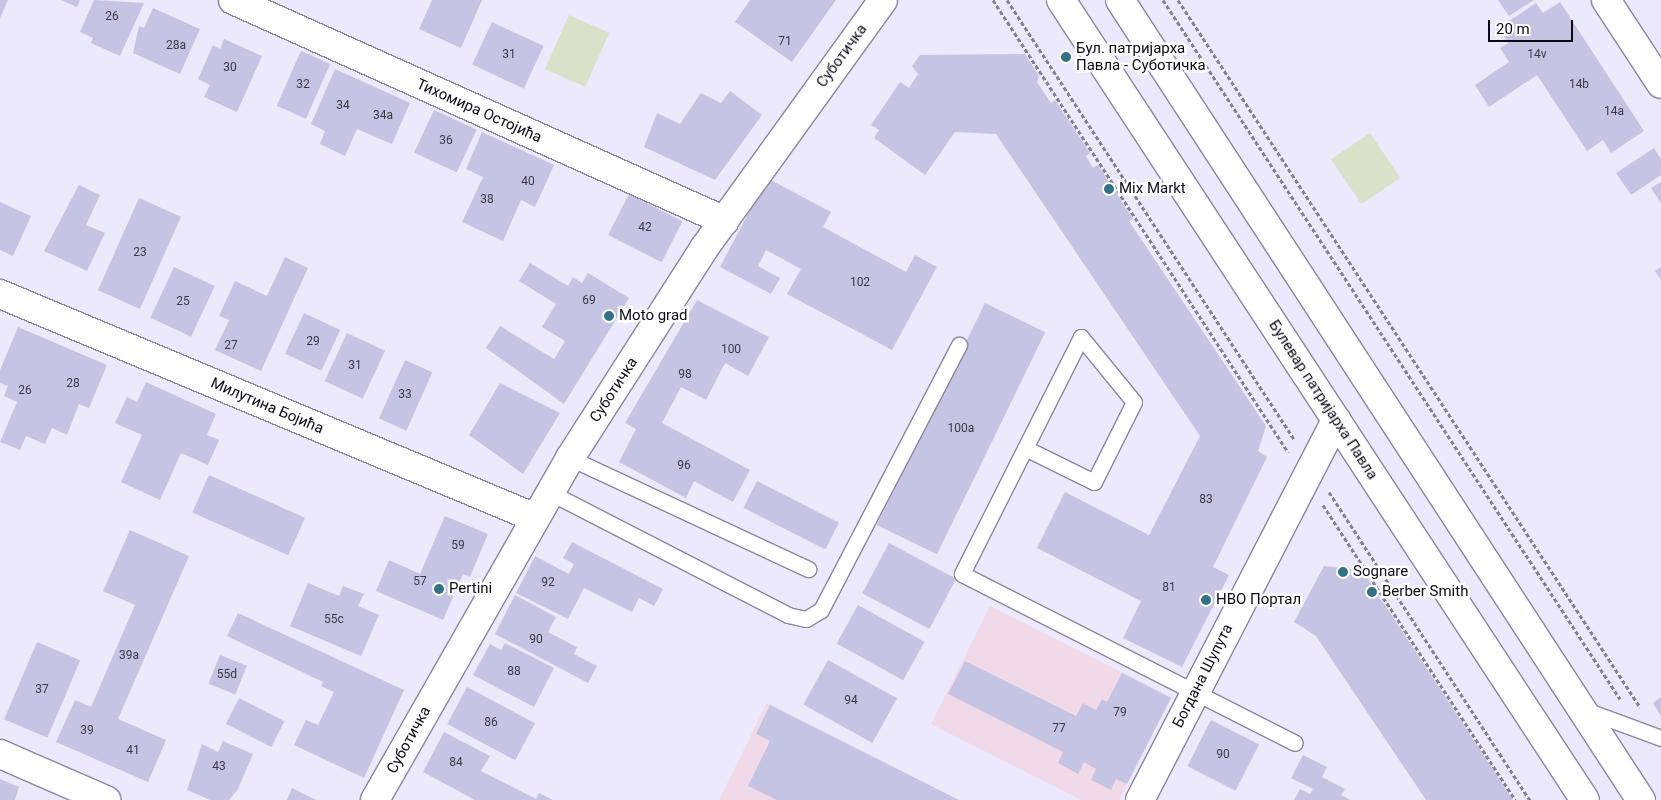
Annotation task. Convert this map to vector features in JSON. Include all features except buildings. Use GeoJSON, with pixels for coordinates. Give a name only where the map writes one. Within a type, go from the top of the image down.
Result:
{"type":"FeatureCollection","features":[{"type":"Feature","properties":{"kind":"street","name":"Тихомира Остојића"},"geometry":{"type":"LineString","coordinates":[[233,0],[725,221]]}},
{"type":"Feature","properties":{"kind":"street","name":"Суботичка"},"geometry":{"type":"LineString","coordinates":[[376,800],[533,517],[570,458],[725,221],[883,0]]}},
{"type":"Feature","properties":{"kind":"street","name":"Булевар патријарха Павла"},"geometry":{"type":"LineString","coordinates":[[1061,0],[1585,800]]}},
{"type":"Feature","properties":{"kind":"street"},"geometry":{"type":"LineString","coordinates":[[1120,0],[1641,800]]}},
{"type":"Feature","properties":{"kind":"street"},"geometry":{"type":"LineString","coordinates":[[1606,0],[1661,84]]}},
{"type":"Feature","properties":{"kind":"street","name":"Милутина Бојића"},"geometry":{"type":"LineString","coordinates":[[0,294],[533,517]]}},
{"type":"Feature","properties":{"kind":"street","name":"Богдана Шупута"},"geometry":{"type":"LineString","coordinates":[[1140,800],[1336,420]]}},
{"type":"Feature","properties":{"kind":"street"},"geometry":{"type":"LineString","coordinates":[[0,754],[106,800]]}},
{"type":"Feature","properties":{"kind":"lane"},"geometry":{"type":"LineString","coordinates":[[1025,448],[1094,482],[1134,402],[1081,337],[1038,422],[1025,448],[962,574],[1295,743]]}},
{"type":"Feature","properties":{"kind":"lane"},"geometry":{"type":"LineString","coordinates":[[549,492],[788,615],[806,619],[821,610],[959,345]]}},
{"type":"Feature","properties":{"kind":"lane"},"geometry":{"type":"LineString","coordinates":[[570,458],[808,569]]}},
{"type":"Feature","properties":{"kind":"lane"},"geometry":{"type":"LineString","coordinates":[[1581,708],[1661,738]]}},
{"type":"Feature","properties":{"kind":"path"},"geometry":{"type":"LineString","coordinates":[[993,0],[1530,800]]}},
{"type":"Feature","properties":{"kind":"path"},"geometry":{"type":"LineString","coordinates":[[1008,0],[1515,800]]}},
{"type":"Feature","properties":{"kind":"path"},"geometry":{"type":"LineString","coordinates":[[1163,0],[1640,730]]}},
{"type":"Feature","properties":{"kind":"path"},"geometry":{"type":"LineString","coordinates":[[1178,0],[1661,738]]}},
{"type":"Feature","properties":{"kind":"shaded area"},"geometry":{"type":"Polygon","coordinates":[[[990,606],[1171,697],[1119,800],[1081,800],[931,724],[990,606]]]}},
{"type":"Feature","properties":{"kind":"shaded area"},"geometry":{"type":"Polygon","coordinates":[[[767,703],[959,800],[719,800],[767,703]]]}},
{"type":"Feature","properties":{"kind":"green space"},"geometry":{"type":"Polygon","coordinates":[[[569,15],[609,33],[585,87],[545,69],[569,15]]]}},
{"type":"Feature","properties":{"kind":"green space"},"geometry":{"type":"Polygon","coordinates":[[[1370,133],[1400,178],[1361,204],[1331,159],[1370,133]]]}},
{"type":"Feature","properties":{"kind":"place","name":"Бул. патријарха Павла - Суботичка"},"geometry":{"type":"Point","coordinates":[1066,57]}},
{"type":"Feature","properties":{"kind":"place","name":"Mix Markt"},"geometry":{"type":"Point","coordinates":[1109,189]}},
{"type":"Feature","properties":{"kind":"place","name":"Moto grad"},"geometry":{"type":"Point","coordinates":[609,316]}},
{"type":"Feature","properties":{"kind":"place","name":"Sognare"},"geometry":{"type":"Point","coordinates":[1343,572]}},
{"type":"Feature","properties":{"kind":"place","name":"Pertini"},"geometry":{"type":"Point","coordinates":[439,589]}},
{"type":"Feature","properties":{"kind":"place","name":"Berber Smith"},"geometry":{"type":"Point","coordinates":[1372,592]}},
{"type":"Feature","properties":{"kind":"place","name":"НВО Портал"},"geometry":{"type":"Point","coordinates":[1206,600]}}]}
